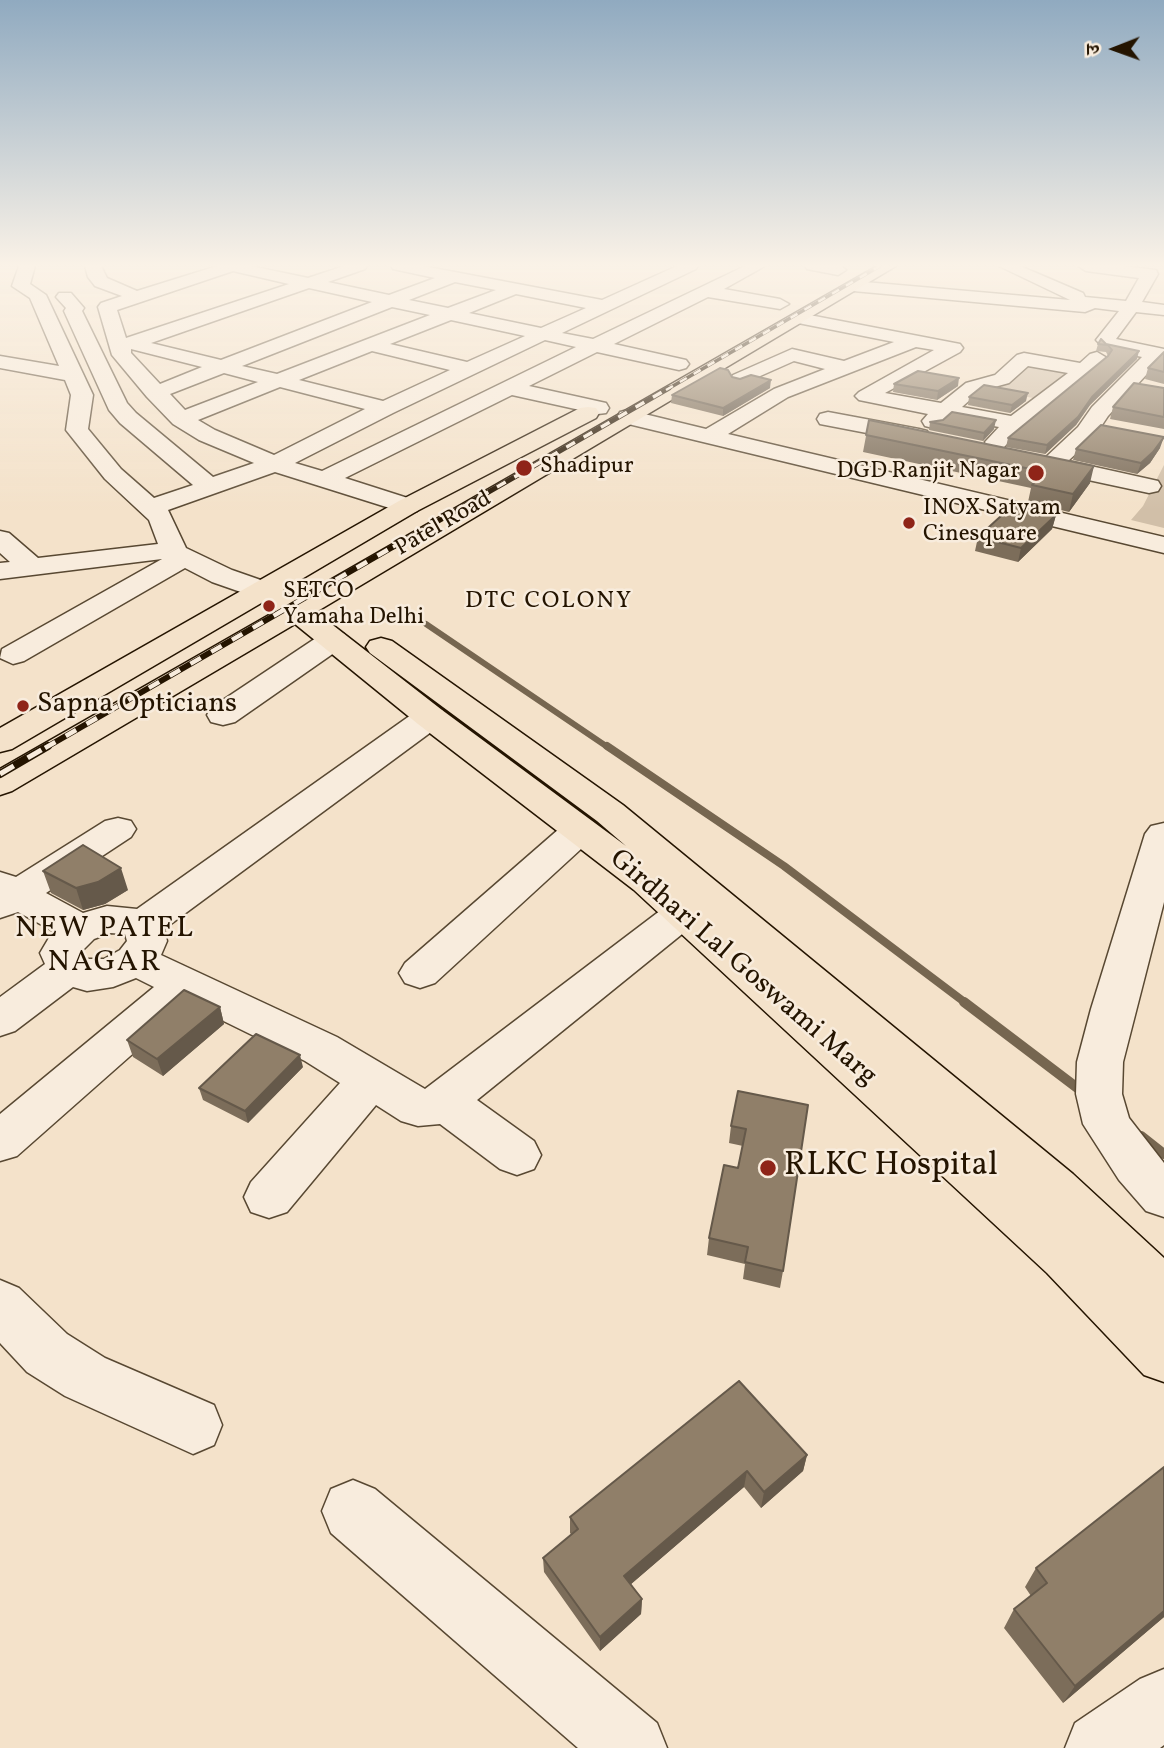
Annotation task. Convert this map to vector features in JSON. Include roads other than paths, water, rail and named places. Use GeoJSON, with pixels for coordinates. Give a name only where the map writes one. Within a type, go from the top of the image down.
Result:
{"type":"FeatureCollection","features":[{"type":"Feature","properties":{"kind":"main road","name":"Patel Road"},"geometry":{"type":"LineString","coordinates":[[646,382],[708,348]]}},
{"type":"Feature","properties":{"kind":"main road","name":"Patel Road"},"geometry":{"type":"LineString","coordinates":[[0,742],[288,595],[450,523],[628,408],[746,348]]}},
{"type":"Feature","properties":{"kind":"main road","name":"Patel Road"},"geometry":{"type":"LineString","coordinates":[[0,784],[288,595],[408,506],[598,408],[628,408]]}},
{"type":"Feature","properties":{"kind":"main road","name":"Girdhari Lal Goswami Marg"},"geometry":{"type":"LineString","coordinates":[[288,595],[332,640],[648,881],[1066,1257],[1164,1356]]}},
{"type":"Feature","properties":{"kind":"main road","name":"Girdhari Lal Goswami Marg"},"geometry":{"type":"LineString","coordinates":[[288,595],[610,813],[1055,1189],[1164,1293]]}},
{"type":"Feature","properties":{"kind":"street"},"geometry":{"type":"LineString","coordinates":[[61,348],[82,395],[77,430],[113,474],[161,517],[178,554]]}},
{"type":"Feature","properties":{"kind":"street"},"geometry":{"type":"LineString","coordinates":[[90,348],[108,386],[128,418],[210,487]]}},
{"type":"Feature","properties":{"kind":"street"},"geometry":{"type":"LineString","coordinates":[[124,348],[122,355],[162,399],[207,435],[275,464],[408,506]]}},
{"type":"Feature","properties":{"kind":"street"},"geometry":{"type":"LineString","coordinates":[[137,348],[223,366],[385,408]]}},
{"type":"Feature","properties":{"kind":"street"},"geometry":{"type":"LineString","coordinates":[[162,399],[181,383],[271,348]]}},
{"type":"Feature","properties":{"kind":"street"},"geometry":{"type":"LineString","coordinates":[[162,399],[209,390],[313,348]]}},
{"type":"Feature","properties":{"kind":"street"},"geometry":{"type":"LineString","coordinates":[[108,386],[162,399],[279,381],[315,348]]}},
{"type":"Feature","properties":{"kind":"street"},"geometry":{"type":"LineString","coordinates":[[369,348],[474,370],[598,408]]}},
{"type":"Feature","properties":{"kind":"street"},"geometry":{"type":"LineString","coordinates":[[152,507],[275,464],[385,408],[474,370],[518,348]]}},
{"type":"Feature","properties":{"kind":"street"},"geometry":{"type":"LineString","coordinates":[[324,479],[593,348]]}},
{"type":"Feature","properties":{"kind":"street"},"geometry":{"type":"LineString","coordinates":[[603,348],[679,365]]}},
{"type":"Feature","properties":{"kind":"street"},"geometry":{"type":"LineString","coordinates":[[803,348],[861,362],[899,376],[937,380]]}},
{"type":"Feature","properties":{"kind":"street"},"geometry":{"type":"LineString","coordinates":[[714,433],[780,393],[897,348]]}},
{"type":"Feature","properties":{"kind":"street"},"geometry":{"type":"LineString","coordinates":[[796,440],[899,376],[951,348]]}},
{"type":"Feature","properties":{"kind":"street"},"geometry":{"type":"LineString","coordinates":[[1083,371],[1104,348]]}},
{"type":"Feature","properties":{"kind":"street"},"geometry":{"type":"LineString","coordinates":[[1104,400],[1114,348]]}},
{"type":"Feature","properties":{"kind":"street"},"geometry":{"type":"LineString","coordinates":[[1051,465],[1104,400],[1125,348]]}},
{"type":"Feature","properties":{"kind":"street"},"geometry":{"type":"LineString","coordinates":[[740,379],[792,355],[861,362],[928,361],[1006,387],[1024,359],[1083,371],[1154,472]]}},
{"type":"Feature","properties":{"kind":"street"},"geometry":{"type":"LineString","coordinates":[[0,362],[73,375]]}},
{"type":"Feature","properties":{"kind":"street"},"geometry":{"type":"LineString","coordinates":[[1083,371],[1104,400]]}},
{"type":"Feature","properties":{"kind":"street"},"geometry":{"type":"LineString","coordinates":[[1083,371],[1104,400]]}},
{"type":"Feature","properties":{"kind":"street"},"geometry":{"type":"LineString","coordinates":[[904,433],[922,406],[949,382],[965,374]]}},
{"type":"Feature","properties":{"kind":"street"},"geometry":{"type":"LineString","coordinates":[[904,433],[945,410],[965,374]]}},
{"type":"Feature","properties":{"kind":"street"},"geometry":{"type":"LineString","coordinates":[[181,383],[209,390]]}},
{"type":"Feature","properties":{"kind":"street"},"geometry":{"type":"LineString","coordinates":[[866,396],[1008,423],[1151,390]]}},
{"type":"Feature","properties":{"kind":"street"},"geometry":{"type":"LineString","coordinates":[[628,408],[714,433],[796,440],[1124,522],[1164,539]]}},
{"type":"Feature","properties":{"kind":"street"},"geometry":{"type":"LineString","coordinates":[[628,408],[1124,522],[1164,545]]}},
{"type":"Feature","properties":{"kind":"street"},"geometry":{"type":"LineString","coordinates":[[828,419],[940,441]]}},
{"type":"Feature","properties":{"kind":"street"},"geometry":{"type":"LineString","coordinates":[[1008,423],[981,450],[1051,465],[1154,472]]}},
{"type":"Feature","properties":{"kind":"street"},"geometry":{"type":"LineString","coordinates":[[1124,522],[1154,472]]}},
{"type":"Feature","properties":{"kind":"street"},"geometry":{"type":"LineString","coordinates":[[0,539],[33,568]]}},
{"type":"Feature","properties":{"kind":"street"},"geometry":{"type":"LineString","coordinates":[[13,655],[178,554]]}},
{"type":"Feature","properties":{"kind":"street"},"geometry":{"type":"LineString","coordinates":[[0,571],[178,554],[222,576],[288,595]]}},
{"type":"Feature","properties":{"kind":"street"},"geometry":{"type":"LineString","coordinates":[[223,715],[332,640]]}},
{"type":"Feature","properties":{"kind":"street"},"geometry":{"type":"LineString","coordinates":[[430,717],[137,943],[113,972],[87,976],[68,969],[61,953],[64,944],[80,929],[107,919],[120,919],[137,943],[185,984],[321,1049],[418,1108],[434,1108],[683,912]]}},
{"type":"Feature","properties":{"kind":"street"},"geometry":{"type":"LineString","coordinates":[[6,895],[118,829]]}},
{"type":"Feature","properties":{"kind":"street"},"geometry":{"type":"LineString","coordinates":[[420,973],[580,831]]}},
{"type":"Feature","properties":{"kind":"street"},"geometry":{"type":"LineString","coordinates":[[1163,840],[1100,1062],[1099,1094],[1107,1124],[1136,1166],[1164,1195]]}},
{"type":"Feature","properties":{"kind":"street"},"geometry":{"type":"LineString","coordinates":[[6,895],[80,929]]}},
{"type":"Feature","properties":{"kind":"street"},"geometry":{"type":"LineString","coordinates":[[0,1020],[68,969]]}},
{"type":"Feature","properties":{"kind":"street"},"geometry":{"type":"LineString","coordinates":[[0,1142],[185,984]]}},
{"type":"Feature","properties":{"kind":"street"},"geometry":{"type":"LineString","coordinates":[[269,1198],[370,1079]]}},
{"type":"Feature","properties":{"kind":"street"},"geometry":{"type":"LineString","coordinates":[[443,1101],[517,1155]]}},
{"type":"Feature","properties":{"kind":"street"},"geometry":{"type":"LineString","coordinates":[[0,1305],[47,1353],[85,1377],[193,1425]]}},
{"type":"Feature","properties":{"kind":"street"},"geometry":{"type":"LineString","coordinates":[[353,1511],[632,1748]]}},
{"type":"Feature","properties":{"kind":"street"},"geometry":{"type":"LineString","coordinates":[[1100,1748],[1164,1703]]}},
{"type":"Feature","properties":{"kind":"waterway"},"geometry":{"type":"LineString","coordinates":[[426,624],[609,748]]}},
{"type":"Feature","properties":{"kind":"waterway"},"geometry":{"type":"LineString","coordinates":[[607,746],[784,866],[967,1004]]}},
{"type":"Feature","properties":{"kind":"waterway"},"geometry":{"type":"LineString","coordinates":[[964,1002],[1084,1093]]}},
{"type":"Feature","properties":{"kind":"waterway"},"geometry":{"type":"LineString","coordinates":[[1141,1136],[1164,1154]]}},
{"type":"Feature","properties":{"kind":"railway"},"geometry":{"type":"LineString","coordinates":[[666,390],[739,348]]}},
{"type":"Feature","properties":{"kind":"railway"},"geometry":{"type":"LineString","coordinates":[[393,547],[669,388]]}},
{"type":"Feature","properties":{"kind":"railway"},"geometry":{"type":"LineString","coordinates":[[45,748],[396,545]]}},
{"type":"Feature","properties":{"kind":"railway"},"geometry":{"type":"LineString","coordinates":[[0,774],[48,746]]}},
{"type":"Feature","properties":{"kind":"place","name":"Shadipur"},"geometry":{"type":"Point","coordinates":[524,468]}},
{"type":"Feature","properties":{"kind":"place","name":"DGD Ranjit Nagar"},"geometry":{"type":"Point","coordinates":[1036,473]}},
{"type":"Feature","properties":{"kind":"place","name":"INOX Satyam Cinesquare"},"geometry":{"type":"Point","coordinates":[909,523]}},
{"type":"Feature","properties":{"kind":"place","name":"SETCO Yamaha Delhi"},"geometry":{"type":"Point","coordinates":[269,606]}},
{"type":"Feature","properties":{"kind":"place","name":"Sapna Opticians"},"geometry":{"type":"Point","coordinates":[23,706]}},
{"type":"Feature","properties":{"kind":"place","name":"RLKC Hospital"},"geometry":{"type":"Point","coordinates":[768,1168]}},
{"type":"Feature","properties":{"kind":"district","name":"DTC COLONY"},"geometry":{"type":"Point","coordinates":[549,603]}},
{"type":"Feature","properties":{"kind":"district","name":"NEW PATEL NAGAR"},"geometry":{"type":"Point","coordinates":[105,947]}}]}
